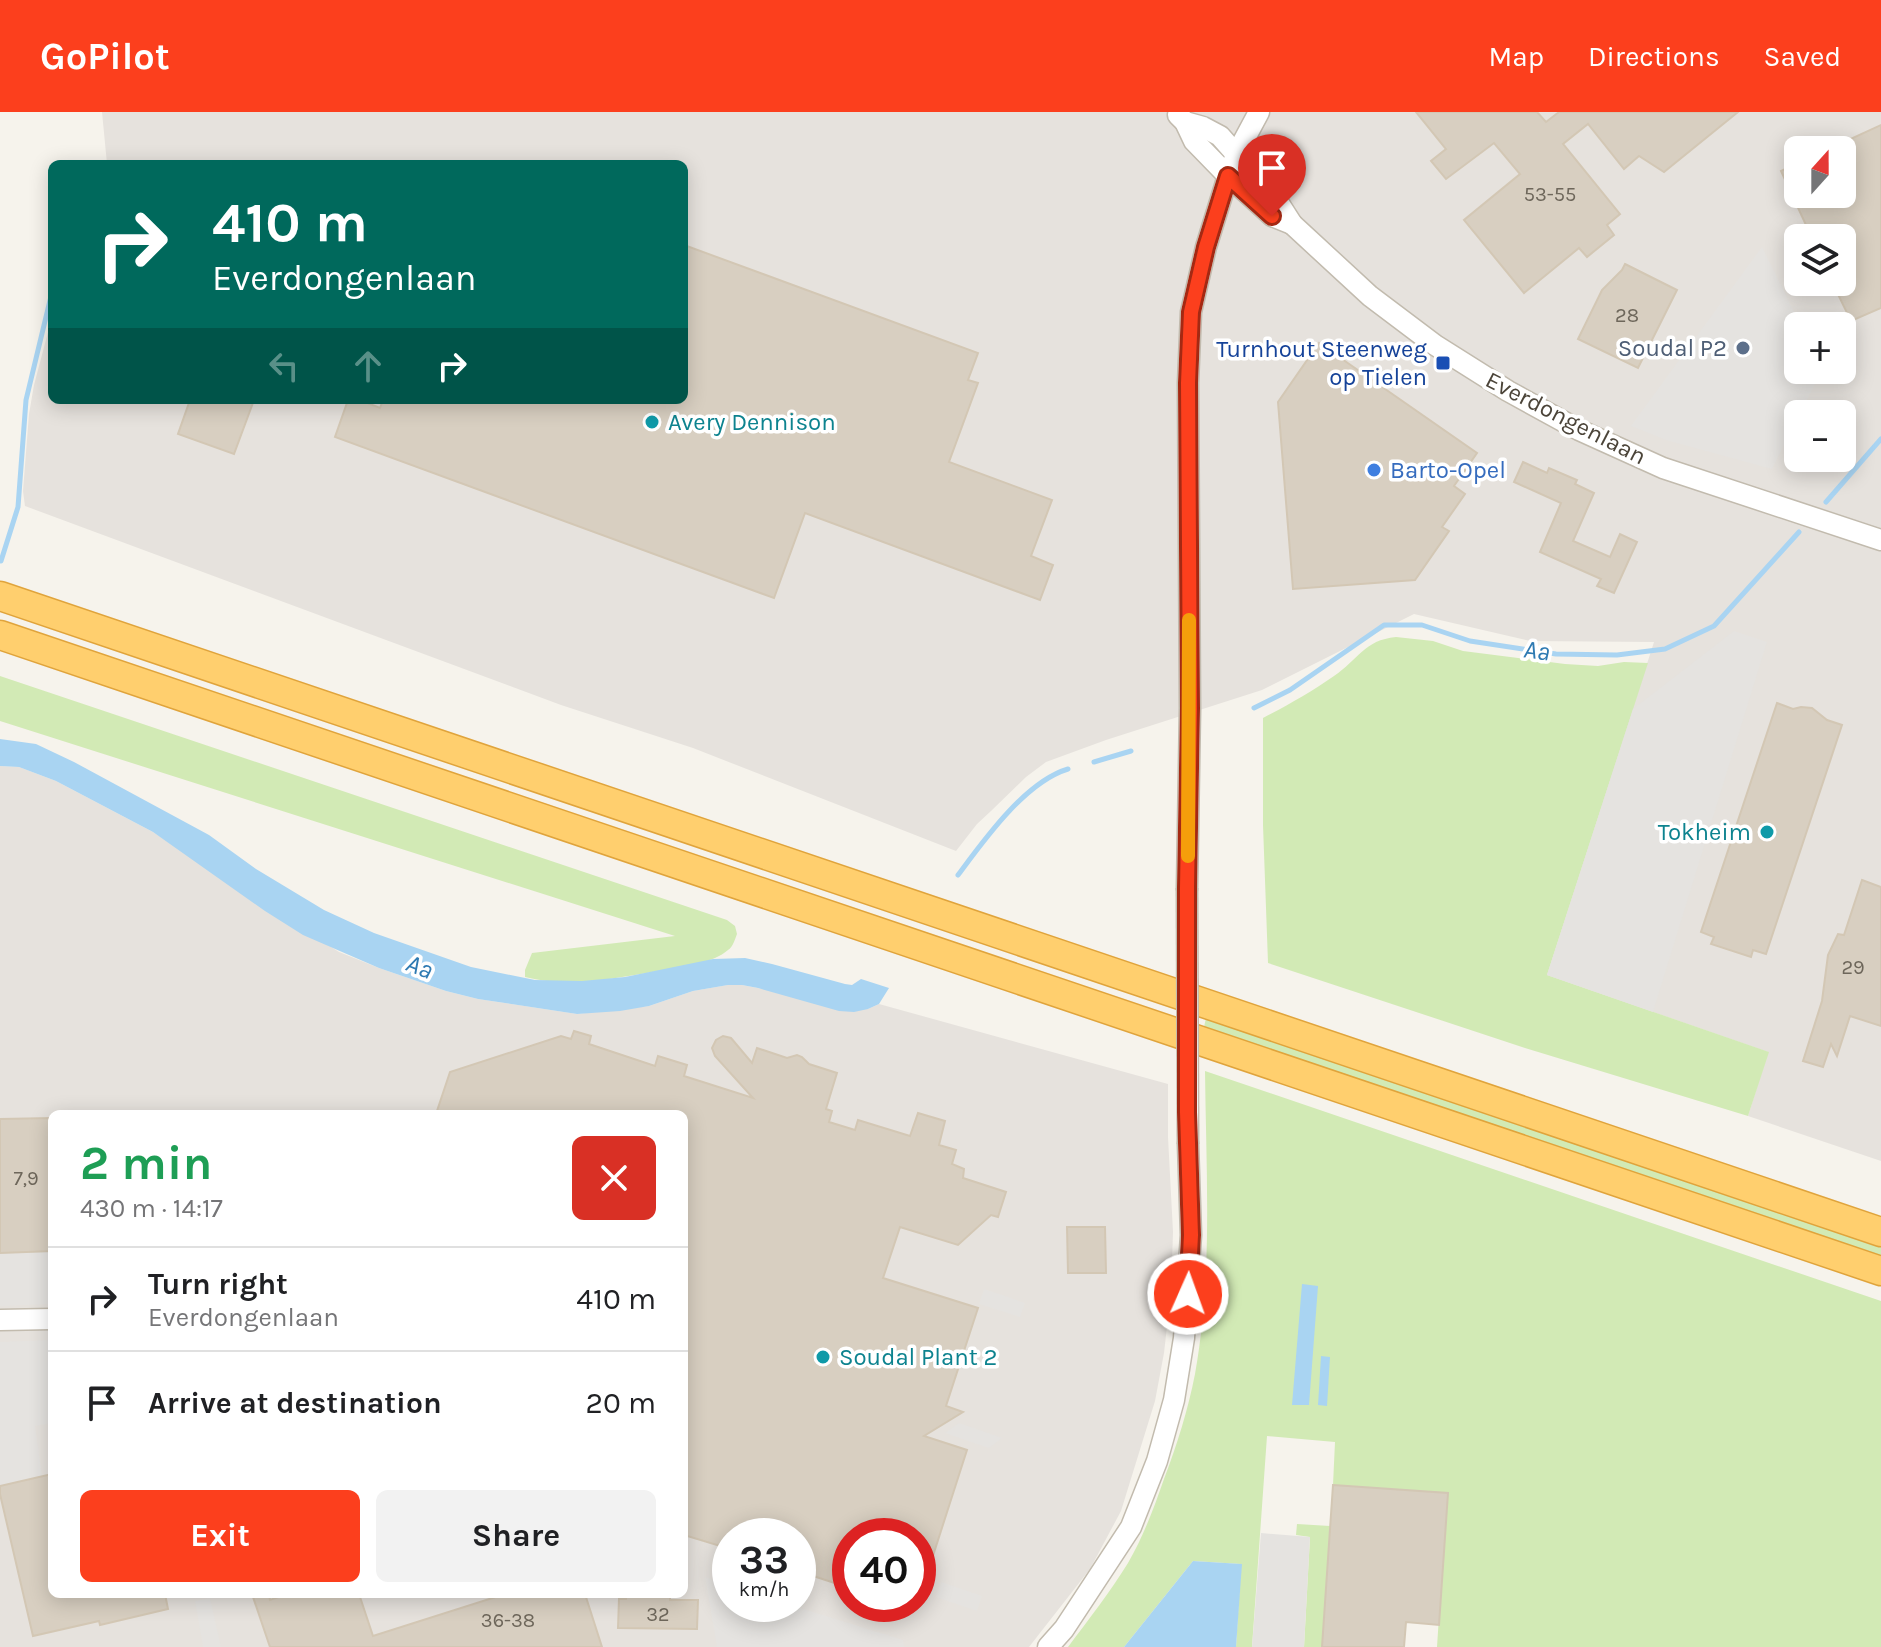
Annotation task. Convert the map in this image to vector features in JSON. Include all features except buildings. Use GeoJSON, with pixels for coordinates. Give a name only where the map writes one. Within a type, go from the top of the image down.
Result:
{"type":"FeatureCollection","features":[{"type":"Feature","properties":{"kind":"highway"},"geometry":{"type":"LineString","coordinates":[[0,596],[1881,1232]]}},
{"type":"Feature","properties":{"kind":"highway"},"geometry":{"type":"LineString","coordinates":[[0,635],[1881,1271]]}},
{"type":"Feature","properties":{"kind":"street"},"geometry":{"type":"LineString","coordinates":[[1048,1647],[1064,1629],[1131,1527],[1157,1461],[1174,1400],[1184,1338],[1191,1235],[1187,888],[1190,723],[1188,383],[1191,312],[1206,247],[1228,176],[1259,112]]}},
{"type":"Feature","properties":{"kind":"street","name":"Everdongenlaan"},"geometry":{"type":"LineString","coordinates":[[1180,117],[1220,136],[1276,199],[1292,224],[1370,296],[1435,345],[1508,391],[1579,430],[1663,468],[1881,540]]}},
{"type":"Feature","properties":{"kind":"street","name":"Everdongenlaan"},"geometry":{"type":"LineString","coordinates":[[1180,117],[1194,141],[1228,176],[1272,216],[1292,224]]}},
{"type":"Feature","properties":{"kind":"street"},"geometry":{"type":"LineString","coordinates":[[0,1320],[48,1319]]}},
{"type":"Feature","properties":{"kind":"shaded area"},"geometry":{"type":"Polygon","coordinates":[[[102,112],[1881,112],[1881,1161],[1748,1116],[1768,1052],[1547,975],[1654,642],[1530,641],[1414,614],[1262,690],[1046,762],[977,824],[956,851],[693,748],[561,705],[25,506],[23,491],[29,414],[48,332],[48,404],[688,404],[688,160],[107,160],[102,112]]]}},
{"type":"Feature","properties":{"kind":"shaded area","name":"Soudal P2"},"geometry":{"type":"Polygon","coordinates":[[[1762,247],[1794,312],[1784,312],[1784,384],[1815,384],[1807,400],[1784,400],[1784,445],[1772,469],[1666,440],[1631,426],[1762,247]]]}},
{"type":"Feature","properties":{"kind":"shaded area"},"geometry":{"type":"Polygon","coordinates":[[[1734,631],[1767,642],[1653,1012],[1547,975],[1633,709],[1734,631]]]}},
{"type":"Feature","properties":{"kind":"shaded area"},"geometry":{"type":"Polygon","coordinates":[[[0,766],[19,767],[56,781],[153,832],[339,952],[446,991],[577,1014],[649,1006],[693,991],[742,985],[868,1009],[879,1004],[1168,1084],[1173,1232],[1164,1353],[1155,1401],[1121,1511],[1090,1569],[1029,1647],[0,1647],[0,766]]]}},
{"type":"Feature","properties":{"kind":"shaded area"},"geometry":{"type":"Polygon","coordinates":[[[48,1251],[48,1304],[0,1306],[0,1253],[48,1251]]]}},
{"type":"Feature","properties":{"kind":"shaded area"},"geometry":{"type":"Polygon","coordinates":[[[984,1289],[1025,1303],[1020,1317],[979,1304],[984,1289]]]}},
{"type":"Feature","properties":{"kind":"shaded area"},"geometry":{"type":"Polygon","coordinates":[[[48,1340],[48,1424],[35,1426],[42,1476],[0,1486],[0,1342],[48,1340]]]}},
{"type":"Feature","properties":{"kind":"shaded area"},"geometry":{"type":"Polygon","coordinates":[[[959,1423],[1002,1438],[989,1448],[945,1433],[959,1423]]]}},
{"type":"Feature","properties":{"kind":"shaded area"},"geometry":{"type":"Polygon","coordinates":[[[1261,1533],[1310,1537],[1304,1647],[1252,1647],[1261,1533]]]}},
{"type":"Feature","properties":{"kind":"shaded area"},"geometry":{"type":"Polygon","coordinates":[[[705,1577],[712,1579],[712,1618],[705,1577]]]}},
{"type":"Feature","properties":{"kind":"shaded area"},"geometry":{"type":"Polygon","coordinates":[[[941,1582],[982,1596],[977,1611],[936,1597],[941,1582]]]}},
{"type":"Feature","properties":{"kind":"shaded area"},"geometry":{"type":"Polygon","coordinates":[[[210,1598],[221,1647],[203,1647],[195,1601],[210,1598]]]}},
{"type":"Feature","properties":{"kind":"shaded area"},"geometry":{"type":"Polygon","coordinates":[[[816,1613],[832,1618],[832,1622],[845,1622],[903,1640],[904,1647],[717,1647],[713,1622],[816,1622],[816,1613]]]}},
{"type":"Feature","properties":{"kind":"green space"},"geometry":{"type":"Polygon","coordinates":[[[1396,637],[1433,641],[1463,651],[1565,664],[1648,663],[1547,975],[1769,1052],[1748,1116],[1525,1048],[1268,963],[1263,718],[1325,682],[1369,646],[1396,637]]]}},
{"type":"Feature","properties":{"kind":"green space"},"geometry":{"type":"Polygon","coordinates":[[[0,676],[727,920],[735,926],[737,934],[731,947],[722,954],[692,965],[578,982],[525,977],[532,953],[675,936],[0,721],[0,676]]]}},
{"type":"Feature","properties":{"kind":"green space"},"geometry":{"type":"Polygon","coordinates":[[[1206,1018],[1881,1247],[1881,1256],[1204,1027],[1206,1018]]]}},
{"type":"Feature","properties":{"kind":"green space"},"geometry":{"type":"Polygon","coordinates":[[[1205,1071],[1881,1301],[1881,1647],[1437,1647],[1447,1493],[1333,1485],[1335,1442],[1267,1436],[1252,1647],[1236,1647],[1241,1564],[1193,1561],[1124,1647],[1068,1647],[1114,1584],[1139,1543],[1169,1466],[1189,1401],[1201,1337],[1206,1261],[1205,1071]]]}},
{"type":"Feature","properties":{"kind":"green space"},"geometry":{"type":"Polygon","coordinates":[[[1297,1524],[1330,1526],[1322,1647],[1304,1647],[1310,1537],[1296,1535],[1297,1524]]]}},
{"type":"Feature","properties":{"kind":"water"},"geometry":{"type":"Polygon","coordinates":[[[0,739],[36,744],[74,762],[209,835],[256,869],[324,910],[374,933],[471,967],[535,980],[582,981],[625,977],[713,959],[745,958],[845,984],[852,985],[861,979],[889,988],[879,1004],[854,1012],[839,1011],[758,988],[728,985],[693,991],[649,1006],[577,1014],[446,991],[379,968],[303,935],[153,832],[56,781],[19,767],[0,766],[0,739]]]}},
{"type":"Feature","properties":{"kind":"water"},"geometry":{"type":"Polygon","coordinates":[[[1302,1284],[1318,1286],[1309,1405],[1292,1405],[1302,1284]]]}},
{"type":"Feature","properties":{"kind":"water"},"geometry":{"type":"Polygon","coordinates":[[[1321,1356],[1330,1357],[1327,1406],[1318,1405],[1321,1356]]]}},
{"type":"Feature","properties":{"kind":"water"},"geometry":{"type":"Polygon","coordinates":[[[1193,1561],[1242,1564],[1236,1647],[1124,1647],[1193,1561]]]}},
{"type":"Feature","properties":{"kind":"waterway"},"geometry":{"type":"LineString","coordinates":[[1,561],[18,507],[26,400],[48,309]]}},
{"type":"Feature","properties":{"kind":"waterway"},"geometry":{"type":"LineString","coordinates":[[1826,502],[1881,439]]}},
{"type":"Feature","properties":{"kind":"waterway","name":"Aa"},"geometry":{"type":"LineString","coordinates":[[1254,708],[1290,690],[1384,625],[1422,625],[1470,641],[1556,654],[1617,655],[1665,649],[1714,626],[1799,532]]}},
{"type":"Feature","properties":{"kind":"waterway","name":"Aa"},"geometry":{"type":"LineString","coordinates":[[1094,762],[1131,751]]}},
{"type":"Feature","properties":{"kind":"waterway","name":"Aa"},"geometry":{"type":"LineString","coordinates":[[958,875],[1021,799],[1036,786],[1068,769]]}},
{"type":"Feature","properties":{"kind":"slow traffic"},"geometry":{"type":"LineString","coordinates":[[1188,856],[1189,620]]}},
{"type":"Feature","properties":{"kind":"place","name":"Soudal P2"},"geometry":{"type":"Point","coordinates":[1743,348]}},
{"type":"Feature","properties":{"kind":"place","name":"Turnhout Steenweg op Tielen"},"geometry":{"type":"Point","coordinates":[1443,363]}},
{"type":"Feature","properties":{"kind":"place","name":"Avery Dennison"},"geometry":{"type":"Point","coordinates":[652,422]}},
{"type":"Feature","properties":{"kind":"place","name":"Barto-Opel"},"geometry":{"type":"Point","coordinates":[1374,470]}},
{"type":"Feature","properties":{"kind":"place","name":"Tokheim"},"geometry":{"type":"Point","coordinates":[1767,832]}},
{"type":"Feature","properties":{"kind":"place","name":"Soudal Plant 2"},"geometry":{"type":"Point","coordinates":[823,1357]}},
{"type":"Feature","properties":{"kind":"route"},"geometry":{"type":"LineString","coordinates":[[1188,1294],[1191,1235],[1187,1112],[1190,708],[1188,383],[1191,312],[1206,247],[1228,176],[1272,216]]}}]}
